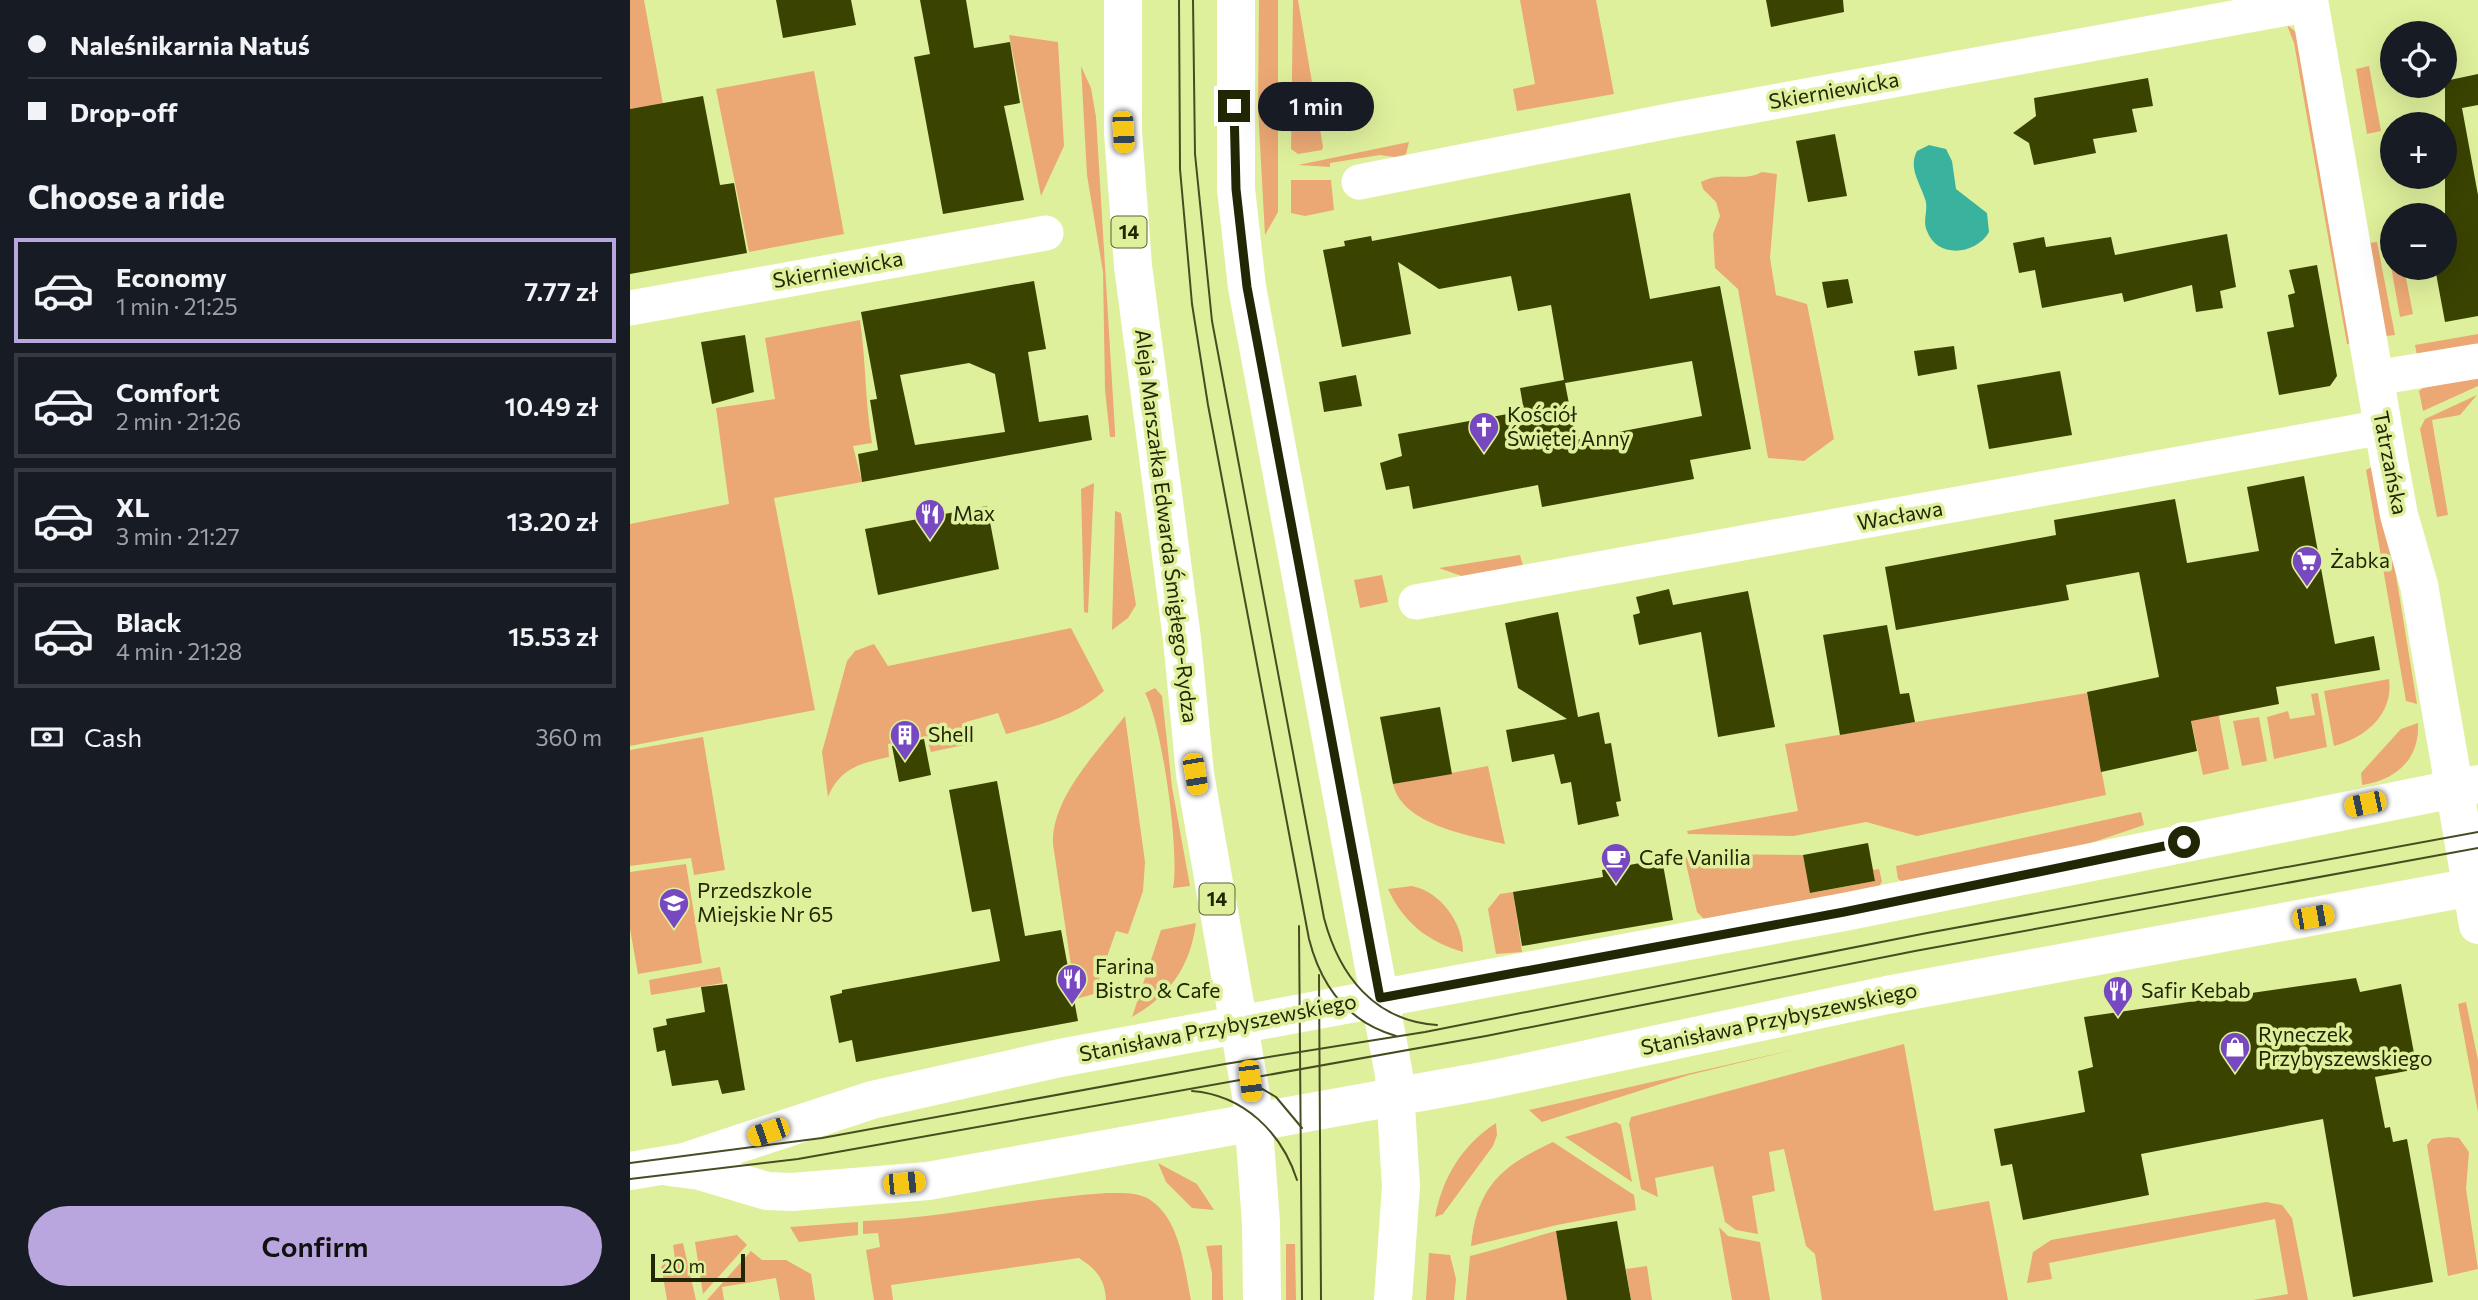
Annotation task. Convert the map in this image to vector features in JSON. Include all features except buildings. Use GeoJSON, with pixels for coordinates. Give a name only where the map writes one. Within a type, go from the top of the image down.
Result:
{"type":"FeatureCollection","features":[{"type":"Feature","properties":{"kind":"main road","name":"Aleja Marszałka Edwarda Śmigłego-Rydza"},"geometry":{"type":"LineString","coordinates":[[1123,0],[1123,132],[1133,266],[1181,626],[1195,774],[1255,1123],[1262,1300]]}},
{"type":"Feature","properties":{"kind":"main road"},"geometry":{"type":"LineString","coordinates":[[1236,0],[1236,189],[1247,287],[1397,1097],[1401,1186],[1393,1300]]}},
{"type":"Feature","properties":{"kind":"main road","name":"Tatrzańska"},"geometry":{"type":"LineString","coordinates":[[2309,2],[2399,515],[2419,584],[2466,786],[2478,925]]}},
{"type":"Feature","properties":{"kind":"main road","name":"Stanisława Przybyszewskiego"},"geometry":{"type":"LineString","coordinates":[[648,1169],[872,1100],[1060,1058],[1844,912],[2466,786]]}},
{"type":"Feature","properties":{"kind":"main road","name":"Stanisława Przybyszewskiego"},"geometry":{"type":"LineString","coordinates":[[648,1169],[700,1171],[767,1191],[857,1188],[993,1170],[1522,1073],[1886,995],[2475,887]]}},
{"type":"Feature","properties":{"kind":"street","name":"Skierniewicka"},"geometry":{"type":"LineString","coordinates":[[1359,182],[1674,120],[2309,2]]}},
{"type":"Feature","properties":{"kind":"street","name":"Skierniewicka"},"geometry":{"type":"LineString","coordinates":[[630,308],[1046,233]]}},
{"type":"Feature","properties":{"kind":"street"},"geometry":{"type":"LineString","coordinates":[[2375,378],[2478,361]]}},
{"type":"Feature","properties":{"kind":"street","name":"Wacława"},"geometry":{"type":"LineString","coordinates":[[1416,602],[2383,427]]}},
{"type":"Feature","properties":{"kind":"shaded area"},"geometry":{"type":"Polygon","coordinates":[[[630,0],[644,0],[663,104],[630,109],[630,0]]]}},
{"type":"Feature","properties":{"kind":"shaded area"},"geometry":{"type":"Polygon","coordinates":[[[1259,0],[1278,0],[1278,212],[1265,235],[1258,108],[1259,0]]]}},
{"type":"Feature","properties":{"kind":"shaded area"},"geometry":{"type":"Polygon","coordinates":[[[1293,0],[1298,0],[1323,147],[1322,150],[1298,154],[1291,149],[1293,0]]]}},
{"type":"Feature","properties":{"kind":"shaded area"},"geometry":{"type":"Polygon","coordinates":[[[1520,0],[1596,0],[1614,94],[1517,111],[1513,89],[1535,84],[1520,0]]]}},
{"type":"Feature","properties":{"kind":"shaded area"},"geometry":{"type":"Polygon","coordinates":[[[2287,25],[2299,34],[2354,343],[2347,344],[2294,43],[2287,25]]]}},
{"type":"Feature","properties":{"kind":"shaded area"},"geometry":{"type":"Polygon","coordinates":[[[1009,35],[1058,42],[1064,146],[1041,196],[1009,35]]]}},
{"type":"Feature","properties":{"kind":"shaded area"},"geometry":{"type":"Polygon","coordinates":[[[1081,66],[1091,88],[1096,117],[1115,437],[1110,437],[1105,390],[1103,272],[1087,175],[1081,66]]]}},
{"type":"Feature","properties":{"kind":"shaded area"},"geometry":{"type":"Polygon","coordinates":[[[2369,66],[2380,131],[2367,134],[2356,69],[2369,66]]]}},
{"type":"Feature","properties":{"kind":"shaded area"},"geometry":{"type":"Polygon","coordinates":[[[814,71],[844,234],[749,252],[716,89],[814,71]]]}},
{"type":"Feature","properties":{"kind":"shaded area"},"geometry":{"type":"Polygon","coordinates":[[[1409,142],[1406,154],[1401,158],[1380,155],[1330,163],[1330,167],[1298,165],[1409,142]]]}},
{"type":"Feature","properties":{"kind":"shaded area"},"geometry":{"type":"Polygon","coordinates":[[[1762,172],[1777,174],[1770,258],[1776,295],[1807,304],[1834,439],[1804,461],[1768,458],[1738,289],[1715,268],[1713,234],[1720,216],[1716,202],[1703,189],[1701,182],[1717,177],[1747,177],[1762,172]]]}},
{"type":"Feature","properties":{"kind":"shaded area"},"geometry":{"type":"Polygon","coordinates":[[[1291,180],[1331,180],[1334,210],[1305,216],[1291,213],[1291,180]]]}},
{"type":"Feature","properties":{"kind":"shaded area"},"geometry":{"type":"Polygon","coordinates":[[[2377,242],[2380,280],[2384,280],[2395,335],[2386,336],[2368,243],[2377,242]]]}},
{"type":"Feature","properties":{"kind":"shaded area"},"geometry":{"type":"Polygon","coordinates":[[[2393,280],[2406,280],[2413,314],[2400,317],[2393,280]]]}},
{"type":"Feature","properties":{"kind":"shaded area"},"geometry":{"type":"Polygon","coordinates":[[[860,320],[872,443],[853,446],[862,482],[774,498],[815,710],[630,746],[630,524],[729,504],[716,408],[775,399],[765,338],[860,320]]]}},
{"type":"Feature","properties":{"kind":"shaded area"},"geometry":{"type":"Polygon","coordinates":[[[2478,334],[2478,349],[2418,360],[2415,345],[2478,334]]]}},
{"type":"Feature","properties":{"kind":"shaded area"},"geometry":{"type":"Polygon","coordinates":[[[2478,377],[2478,386],[2423,411],[2419,391],[2423,388],[2478,377]]]}},
{"type":"Feature","properties":{"kind":"shaded area"},"geometry":{"type":"Polygon","coordinates":[[[2477,395],[2460,415],[2432,420],[2448,515],[2437,517],[2420,429],[2425,419],[2477,395]]]}},
{"type":"Feature","properties":{"kind":"shaded area"},"geometry":{"type":"Polygon","coordinates":[[[2374,466],[2379,471],[2417,704],[2406,701],[2366,470],[2374,466]]]}},
{"type":"Feature","properties":{"kind":"shaded area"},"geometry":{"type":"Polygon","coordinates":[[[1094,483],[1088,613],[1084,612],[1081,489],[1094,483]]]}},
{"type":"Feature","properties":{"kind":"shaded area"},"geometry":{"type":"Polygon","coordinates":[[[1115,511],[1121,513],[1136,605],[1128,618],[1112,630],[1115,511]]]}},
{"type":"Feature","properties":{"kind":"shaded area"},"geometry":{"type":"Polygon","coordinates":[[[1520,555],[1524,569],[1470,579],[1439,568],[1520,555]]]}},
{"type":"Feature","properties":{"kind":"shaded area"},"geometry":{"type":"Polygon","coordinates":[[[1382,575],[1388,602],[1360,608],[1354,580],[1382,575]]]}},
{"type":"Feature","properties":{"kind":"shaded area"},"geometry":{"type":"Polygon","coordinates":[[[1071,628],[1104,691],[1093,700],[1058,718],[1006,734],[998,713],[966,722],[973,743],[931,752],[926,736],[888,744],[889,757],[852,768],[839,779],[828,797],[822,752],[847,661],[855,651],[874,644],[888,666],[1071,628]]]}},
{"type":"Feature","properties":{"kind":"shaded area"},"geometry":{"type":"Polygon","coordinates":[[[2210,669],[2229,769],[2203,775],[2181,674],[2210,669]]]}},
{"type":"Feature","properties":{"kind":"shaded area"},"geometry":{"type":"Polygon","coordinates":[[[2389,679],[2387,703],[2375,723],[2356,737],[2334,746],[2324,691],[2389,679]]]}},
{"type":"Feature","properties":{"kind":"shaded area"},"geometry":{"type":"Polygon","coordinates":[[[1155,688],[1162,696],[1172,787],[1190,886],[1173,888],[1174,847],[1168,789],[1158,731],[1145,693],[1155,688]]]}},
{"type":"Feature","properties":{"kind":"shaded area"},"geometry":{"type":"Polygon","coordinates":[[[2087,693],[2106,795],[1917,836],[1866,822],[1794,836],[1688,834],[1687,831],[1798,811],[1785,744],[2087,693]]]}},
{"type":"Feature","properties":{"kind":"shaded area"},"geometry":{"type":"Polygon","coordinates":[[[2318,693],[2327,747],[2274,759],[2267,717],[2288,711],[2290,719],[2315,715],[2311,694],[2318,693]]]}},
{"type":"Feature","properties":{"kind":"shaded area"},"geometry":{"type":"Polygon","coordinates":[[[1125,716],[1145,862],[1143,891],[1128,934],[1116,931],[1094,994],[1076,999],[1053,844],[1054,827],[1078,776],[1125,716]]]}},
{"type":"Feature","properties":{"kind":"shaded area"},"geometry":{"type":"Polygon","coordinates":[[[2259,717],[2267,761],[2242,766],[2233,721],[2259,717]]]}},
{"type":"Feature","properties":{"kind":"shaded area"},"geometry":{"type":"Polygon","coordinates":[[[2418,723],[2415,747],[2404,766],[2385,778],[2362,785],[2361,773],[2401,729],[2418,723]]]}},
{"type":"Feature","properties":{"kind":"shaded area"},"geometry":{"type":"Polygon","coordinates":[[[703,737],[725,870],[694,875],[691,858],[630,866],[630,750],[703,737]]]}},
{"type":"Feature","properties":{"kind":"shaded area"},"geometry":{"type":"Polygon","coordinates":[[[1488,766],[1505,844],[1457,832],[1423,819],[1399,798],[1393,784],[1488,766]]]}},
{"type":"Feature","properties":{"kind":"shaded area"},"geometry":{"type":"Polygon","coordinates":[[[2141,812],[2144,825],[2085,845],[1903,882],[1898,879],[1896,866],[2141,812]]]}},
{"type":"Feature","properties":{"kind":"shaded area"},"geometry":{"type":"Polygon","coordinates":[[[1688,854],[1803,855],[1811,893],[1875,881],[1873,870],[1879,869],[1882,881],[1879,887],[1704,919],[1697,912],[1685,859],[1688,854]]]}},
{"type":"Feature","properties":{"kind":"shaded area"},"geometry":{"type":"Polygon","coordinates":[[[686,864],[702,963],[638,974],[630,929],[630,872],[686,864]]]}},
{"type":"Feature","properties":{"kind":"shaded area"},"geometry":{"type":"Polygon","coordinates":[[[1412,886],[1432,895],[1448,910],[1459,930],[1463,952],[1439,943],[1418,929],[1401,911],[1388,889],[1412,886]]]}},
{"type":"Feature","properties":{"kind":"shaded area"},"geometry":{"type":"Polygon","coordinates":[[[1513,892],[1522,952],[1496,954],[1488,909],[1500,894],[1513,892]]]}},
{"type":"Feature","properties":{"kind":"shaded area"},"geometry":{"type":"Polygon","coordinates":[[[1196,923],[1189,953],[1176,978],[1157,999],[1132,1017],[1161,930],[1196,923]]]}},
{"type":"Feature","properties":{"kind":"shaded area"},"geometry":{"type":"Polygon","coordinates":[[[720,967],[723,983],[651,995],[649,980],[720,967]]]}},
{"type":"Feature","properties":{"kind":"shaded area"},"geometry":{"type":"Polygon","coordinates":[[[2466,1002],[2478,1060],[2478,1112],[2458,1004],[2466,1002]]]}},
{"type":"Feature","properties":{"kind":"shaded area"},"geometry":{"type":"Polygon","coordinates":[[[1904,1044],[1934,1211],[1989,1201],[2008,1300],[1822,1300],[1815,1254],[1806,1246],[1784,1149],[1769,1152],[1775,1191],[1752,1196],[1758,1234],[1736,1230],[1725,1222],[1713,1166],[1655,1178],[1658,1197],[1641,1189],[1629,1124],[1631,1117],[1904,1044]]]}},
{"type":"Feature","properties":{"kind":"shaded area"},"geometry":{"type":"Polygon","coordinates":[[[1801,1048],[1689,1075],[1542,1122],[1529,1110],[1801,1048]]]}},
{"type":"Feature","properties":{"kind":"shaded area"},"geometry":{"type":"Polygon","coordinates":[[[1616,1122],[1621,1125],[1632,1182],[1565,1137],[1616,1122]]]}},
{"type":"Feature","properties":{"kind":"shaded area"},"geometry":{"type":"Polygon","coordinates":[[[1496,1123],[1497,1135],[1493,1146],[1443,1214],[1435,1217],[1443,1189],[1455,1164],[1473,1141],[1496,1123]]]}},
{"type":"Feature","properties":{"kind":"shaded area"},"geometry":{"type":"Polygon","coordinates":[[[2459,1138],[2469,1152],[2466,1189],[2478,1269],[2448,1276],[2427,1145],[2432,1139],[2459,1138]]]}},
{"type":"Feature","properties":{"kind":"shaded area"},"geometry":{"type":"Polygon","coordinates":[[[1553,1142],[1634,1195],[1636,1210],[1557,1225],[1471,1246],[1479,1208],[1495,1181],[1519,1160],[1553,1142]]]}},
{"type":"Feature","properties":{"kind":"shaded area"},"geometry":{"type":"Polygon","coordinates":[[[1158,1163],[1197,1184],[1214,1210],[1192,1208],[1166,1182],[1158,1163]]]}},
{"type":"Feature","properties":{"kind":"shaded area"},"geometry":{"type":"Polygon","coordinates":[[[1107,1193],[1145,1197],[1157,1205],[1166,1216],[1183,1257],[1191,1300],[1106,1300],[1104,1286],[1098,1275],[1079,1258],[891,1285],[893,1300],[874,1300],[866,1250],[880,1247],[878,1233],[863,1234],[863,1221],[1107,1193]]]}},
{"type":"Feature","properties":{"kind":"shaded area"},"geometry":{"type":"Polygon","coordinates":[[[2266,1202],[2282,1205],[2292,1218],[2308,1300],[2253,1300],[2288,1294],[2275,1219],[2049,1263],[2052,1279],[2027,1283],[2033,1252],[2051,1240],[2266,1202]]]}},
{"type":"Feature","properties":{"kind":"shaded area"},"geometry":{"type":"Polygon","coordinates":[[[858,1222],[858,1235],[799,1242],[790,1227],[858,1222]]]}},
{"type":"Feature","properties":{"kind":"shaded area"},"geometry":{"type":"Polygon","coordinates":[[[1719,1227],[1728,1236],[1760,1242],[1770,1300],[1732,1300],[1719,1227]]]}},
{"type":"Feature","properties":{"kind":"shaded area"},"geometry":{"type":"Polygon","coordinates":[[[1556,1231],[1567,1300],[1466,1300],[1470,1256],[1556,1231]]]}},
{"type":"Feature","properties":{"kind":"shaded area"},"geometry":{"type":"Polygon","coordinates":[[[737,1235],[747,1245],[703,1294],[695,1242],[737,1235]]]}},
{"type":"Feature","properties":{"kind":"shaded area"},"geometry":{"type":"Polygon","coordinates":[[[683,1243],[696,1300],[667,1300],[661,1265],[664,1256],[666,1268],[676,1266],[673,1245],[683,1243]]]}},
{"type":"Feature","properties":{"kind":"shaded area"},"geometry":{"type":"Polygon","coordinates":[[[1286,1244],[1295,1244],[1296,1300],[1286,1300],[1286,1244]]]}},
{"type":"Feature","properties":{"kind":"shaded area"},"geometry":{"type":"Polygon","coordinates":[[[1222,1245],[1223,1300],[1212,1300],[1212,1273],[1206,1246],[1222,1245]]]}},
{"type":"Feature","properties":{"kind":"shaded area"},"geometry":{"type":"Polygon","coordinates":[[[751,1251],[762,1260],[786,1260],[811,1274],[815,1300],[780,1300],[776,1278],[722,1287],[724,1300],[707,1300],[751,1251]]]}},
{"type":"Feature","properties":{"kind":"shaded area"},"geometry":{"type":"Polygon","coordinates":[[[1429,1253],[1450,1255],[1456,1279],[1454,1300],[1426,1300],[1429,1253]]]}},
{"type":"Feature","properties":{"kind":"shaded area"},"geometry":{"type":"Polygon","coordinates":[[[1647,1266],[1652,1300],[1631,1300],[1626,1269],[1647,1266]]]}},
{"type":"Feature","properties":{"kind":"water"},"geometry":{"type":"Polygon","coordinates":[[[1929,145],[1946,149],[1952,161],[1956,189],[1987,213],[1989,232],[1983,240],[1966,249],[1948,250],[1939,246],[1927,231],[1926,203],[1914,163],[1917,151],[1929,145]]]}},
{"type":"Feature","properties":{"kind":"tram line"},"geometry":{"type":"LineString","coordinates":[[1179,0],[1180,169],[1192,304],[1208,405],[1309,939],[1321,972],[1339,1000],[1364,1022],[1396,1036]]}},
{"type":"Feature","properties":{"kind":"tram line"},"geometry":{"type":"LineString","coordinates":[[1193,0],[1195,154],[1212,321],[1324,918],[1339,958],[1363,991],[1395,1015],[1415,1022],[1437,1025]]}},
{"type":"Feature","properties":{"kind":"tram line"},"geometry":{"type":"LineString","coordinates":[[630,1163],[822,1138],[1225,1064],[1425,1032],[1927,933],[2478,832]]}},
{"type":"Feature","properties":{"kind":"tram line"},"geometry":{"type":"LineString","coordinates":[[630,1179],[798,1159],[1486,1036],[1915,951],[2478,848]]}},
{"type":"Feature","properties":{"kind":"tram line"},"geometry":{"type":"LineString","coordinates":[[1299,926],[1302,1300]]}},
{"type":"Feature","properties":{"kind":"tram line"},"geometry":{"type":"LineString","coordinates":[[1319,975],[1321,1300]]}},
{"type":"Feature","properties":{"kind":"tram line"},"geometry":{"type":"LineString","coordinates":[[1242,1077],[1276,1097],[1302,1128]]}},
{"type":"Feature","properties":{"kind":"tram line"},"geometry":{"type":"LineString","coordinates":[[1192,1091],[1228,1100],[1258,1119],[1282,1147],[1297,1180]]}},
{"type":"Feature","properties":{"kind":"place","name":"Kościół Świętej Anny"},"geometry":{"type":"Point","coordinates":[1484,454]}},
{"type":"Feature","properties":{"kind":"place","name":"Max"},"geometry":{"type":"Point","coordinates":[930,541]}},
{"type":"Feature","properties":{"kind":"place","name":"Żabka"},"geometry":{"type":"Point","coordinates":[2307,588]}},
{"type":"Feature","properties":{"kind":"place","name":"Shell"},"geometry":{"type":"Point","coordinates":[905,762]}},
{"type":"Feature","properties":{"kind":"place","name":"Cafe Vanilia"},"geometry":{"type":"Point","coordinates":[1616,885]}},
{"type":"Feature","properties":{"kind":"place","name":"Przedszkole Miejskie Nr 65"},"geometry":{"type":"Point","coordinates":[674,930]}},
{"type":"Feature","properties":{"kind":"place","name":"Farina Bistro & Cafe"},"geometry":{"type":"Point","coordinates":[1072,1006]}},
{"type":"Feature","properties":{"kind":"place","name":"Safir Kebab"},"geometry":{"type":"Point","coordinates":[2118,1018]}},
{"type":"Feature","properties":{"kind":"place","name":"Ryneczek Przybyszewskiego"},"geometry":{"type":"Point","coordinates":[2235,1074]}},
{"type":"Feature","properties":{"kind":"route"},"geometry":{"type":"LineString","coordinates":[[1234,106],[1236,189],[1247,287],[1380,998],[1844,912],[2184,842]]}}]}
